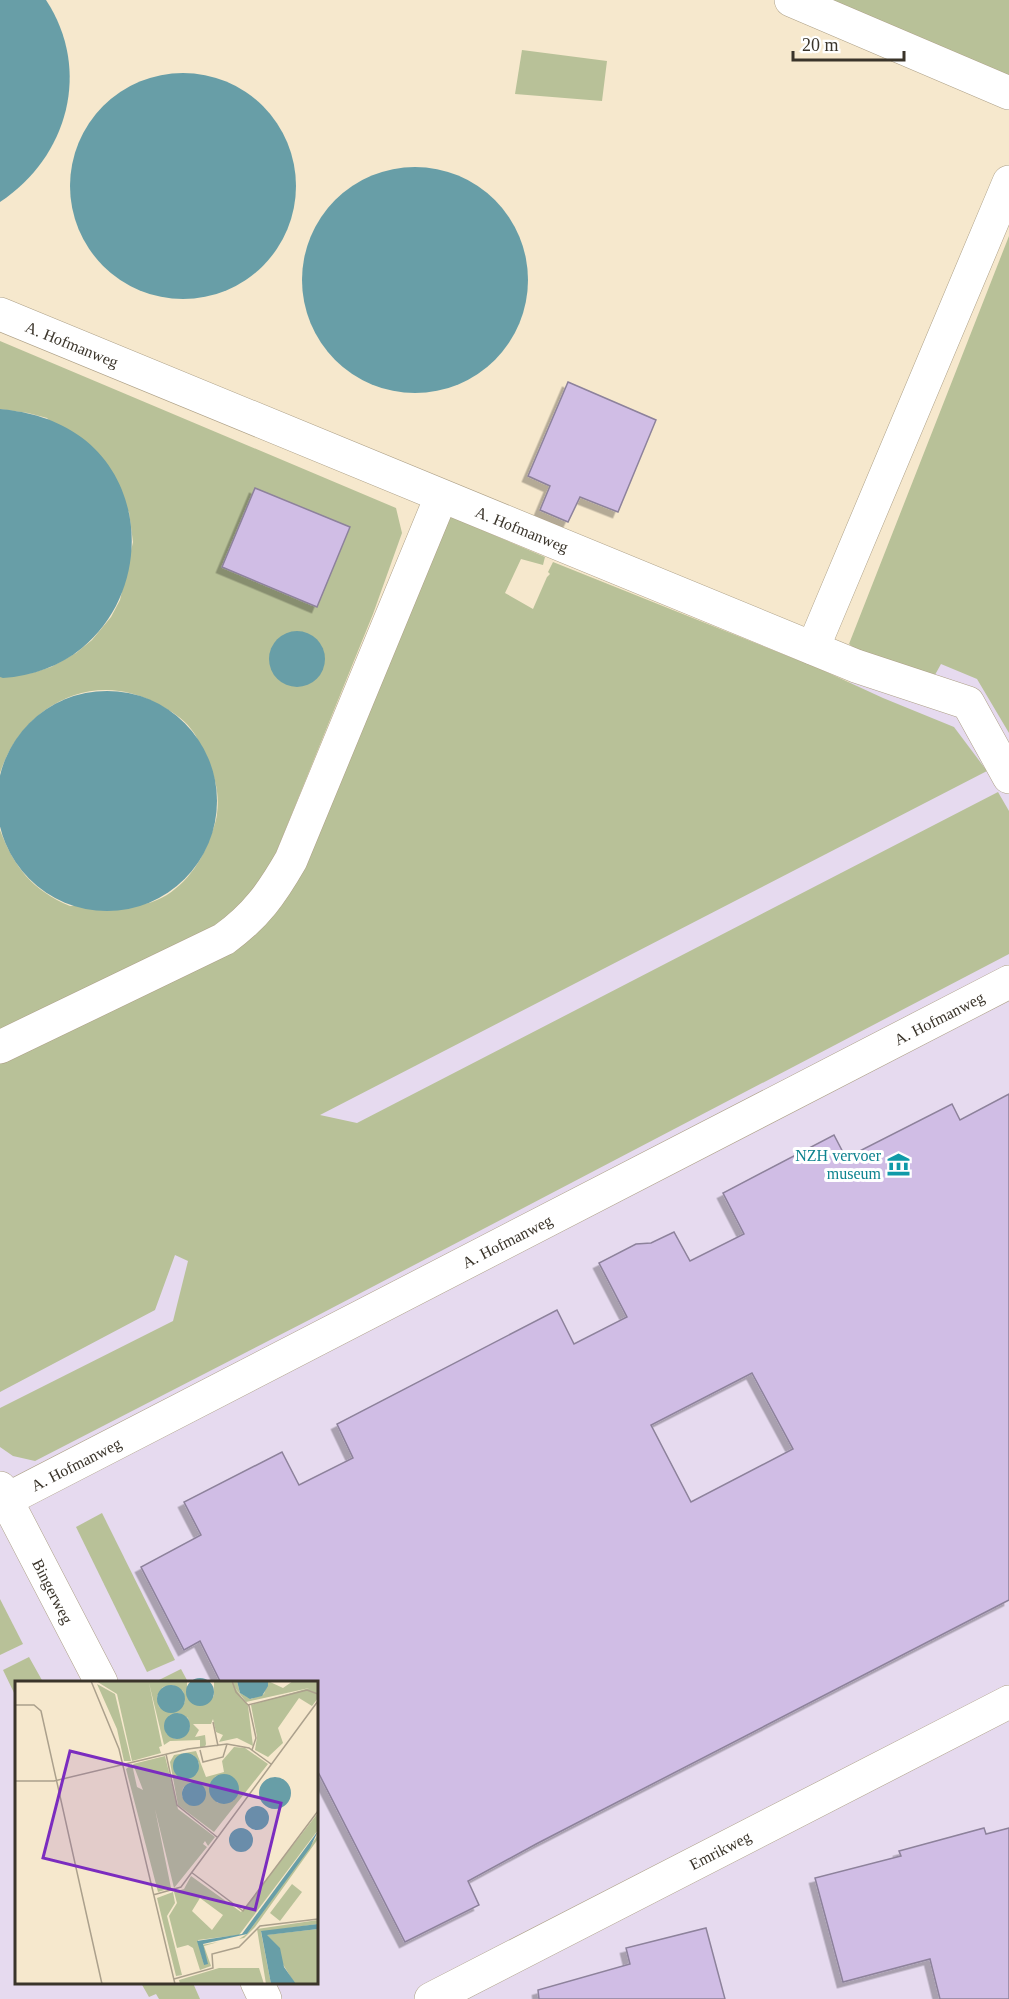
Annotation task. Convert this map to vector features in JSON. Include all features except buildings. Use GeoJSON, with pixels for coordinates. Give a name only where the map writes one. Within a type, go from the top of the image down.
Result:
{"type":"FeatureCollection","features":[{"type":"Feature","properties":{"kind":"street"},"geometry":{"type":"LineString","coordinates":[[791,0],[1009,93]]}},
{"type":"Feature","properties":{"kind":"street"},"geometry":{"type":"LineString","coordinates":[[813,648],[1009,182]]}},
{"type":"Feature","properties":{"kind":"street","name":"A. Hofmanweg"},"geometry":{"type":"LineString","coordinates":[[0,314],[856,666],[969,703],[1009,777]]}},
{"type":"Feature","properties":{"kind":"street"},"geometry":{"type":"LineString","coordinates":[[0,1047],[215,944],[245,924],[261,907],[291,860],[441,496]]}},
{"type":"Feature","properties":{"kind":"street","name":"A. Hofmanweg"},"geometry":{"type":"LineString","coordinates":[[2,1497],[1009,982]]}},
{"type":"Feature","properties":{"kind":"street","name":"Bingerweg"},"geometry":{"type":"LineString","coordinates":[[2,1497],[100,1681]]}},
{"type":"Feature","properties":{"kind":"street","name":"Emrikweg"},"geometry":{"type":"LineString","coordinates":[[431,1999],[1009,1702]]}},
{"type":"Feature","properties":{"kind":"street"},"geometry":{"type":"LineString","coordinates":[[257,1984],[265,1999]]}},
{"type":"Feature","properties":{"kind":"shaded area"},"geometry":{"type":"Polygon","coordinates":[[[1009,589],[1009,1999],[0,1999],[0,1127],[847,690],[864,648],[1009,589]]]}},
{"type":"Feature","properties":{"kind":"green space"},"geometry":{"type":"Polygon","coordinates":[[[812,0],[1009,0],[1009,86],[812,0]]]}},
{"type":"Feature","properties":{"kind":"green space"},"geometry":{"type":"Polygon","coordinates":[[[522,50],[607,61],[602,101],[515,94],[522,50]]]}},
{"type":"Feature","properties":{"kind":"green space"},"geometry":{"type":"Polygon","coordinates":[[[1009,236],[1009,733],[977,679],[941,664],[931,682],[866,657],[849,644],[1009,236]]]}},
{"type":"Feature","properties":{"kind":"green space"},"geometry":{"type":"Polygon","coordinates":[[[0,341],[396,508],[402,533],[373,614],[267,875],[238,914],[0,1029],[0,830],[18,866],[26,876],[45,893],[57,900],[70,906],[146,903],[162,898],[171,892],[194,869],[213,831],[218,806],[217,790],[211,768],[197,738],[188,725],[159,705],[135,694],[110,690],[86,692],[64,699],[43,712],[25,728],[11,749],[0,773],[0,677],[32,673],[51,667],[76,653],[92,640],[111,617],[120,600],[133,542],[129,512],[47,418],[0,409],[0,341]]]}},
{"type":"Feature","properties":{"kind":"green space"},"geometry":{"type":"Polygon","coordinates":[[[449,516],[545,557],[543,565],[521,559],[505,593],[533,609],[550,574],[548,572],[553,562],[820,669],[954,727],[987,771],[320,1115],[357,1123],[998,792],[1009,811],[1009,954],[35,1461],[13,1456],[0,1447],[0,1408],[173,1321],[188,1261],[175,1255],[155,1310],[0,1392],[0,1060],[249,937],[449,516]]]}},
{"type":"Feature","properties":{"kind":"green space"},"geometry":{"type":"Polygon","coordinates":[[[102,1513],[175,1660],[147,1672],[76,1527],[102,1513]]]}},
{"type":"Feature","properties":{"kind":"green space"},"geometry":{"type":"Polygon","coordinates":[[[0,1599],[23,1644],[0,1655],[0,1599]]]}},
{"type":"Feature","properties":{"kind":"green space"},"geometry":{"type":"Polygon","coordinates":[[[29,1657],[42,1681],[15,1681],[15,1695],[3,1670],[29,1657]]]}},
{"type":"Feature","properties":{"kind":"green space"},"geometry":{"type":"Polygon","coordinates":[[[181,1669],[187,1681],[157,1681],[181,1669]]]}},
{"type":"Feature","properties":{"kind":"green space"},"geometry":{"type":"Polygon","coordinates":[[[142,1984],[193,1984],[200,1999],[159,1999],[156,1994],[149,1997],[142,1984]]]}},
{"type":"Feature","properties":{"kind":"water"},"geometry":{"type":"Polygon","coordinates":[[[0,0],[46,0],[60,27],[68,55],[70,83],[66,110],[57,137],[42,161],[23,183],[0,202],[0,0]]]}},
{"type":"Feature","properties":{"kind":"water"},"geometry":{"type":"Polygon","coordinates":[[[172,73],[194,73],[226,81],[246,92],[263,106],[277,123],[288,143],[294,164],[296,186],[294,208],[288,229],[277,249],[263,266],[246,280],[226,291],[194,299],[172,299],[140,291],[130,286],[111,273],[96,258],[78,229],[70,197],[70,175],[78,143],[83,133],[96,114],[111,99],[140,81],[172,73]]]}},
{"type":"Feature","properties":{"kind":"water"},"geometry":{"type":"Polygon","coordinates":[[[415,167],[448,172],[458,176],[478,186],[495,200],[509,217],[519,237],[523,247],[528,280],[523,313],[519,323],[509,343],[495,360],[478,374],[458,384],[448,388],[415,393],[382,388],[372,384],[352,374],[335,360],[321,343],[311,323],[307,313],[302,280],[307,247],[311,237],[321,217],[335,200],[352,186],[372,176],[382,172],[415,167]]]}},
{"type":"Feature","properties":{"kind":"water"},"geometry":{"type":"Polygon","coordinates":[[[0,409],[32,414],[62,425],[81,437],[104,459],[119,484],[129,512],[132,542],[128,571],[119,600],[103,626],[82,648],[55,665],[24,675],[3,678],[0,677],[0,409]]]}},
{"type":"Feature","properties":{"kind":"water"},"geometry":{"type":"Polygon","coordinates":[[[291,631],[303,631],[317,639],[325,653],[323,670],[317,679],[303,687],[291,687],[274,675],[269,665],[269,653],[281,636],[291,631]]]}},
{"type":"Feature","properties":{"kind":"water"},"geometry":{"type":"Polygon","coordinates":[[[96,691],[118,691],[139,695],[177,716],[192,731],[204,749],[213,769],[217,790],[217,812],[213,833],[192,871],[177,886],[159,898],[139,907],[118,911],[96,911],[75,907],[46,893],[29,879],[15,862],[5,843],[-1,823],[-1,779],[5,759],[15,740],[29,723],[46,709],[75,695],[96,691]]]}},
{"type":"Feature","properties":{"kind":"place","name":"NZH vervoer museum"},"geometry":{"type":"Point","coordinates":[899,1164]}}]}
